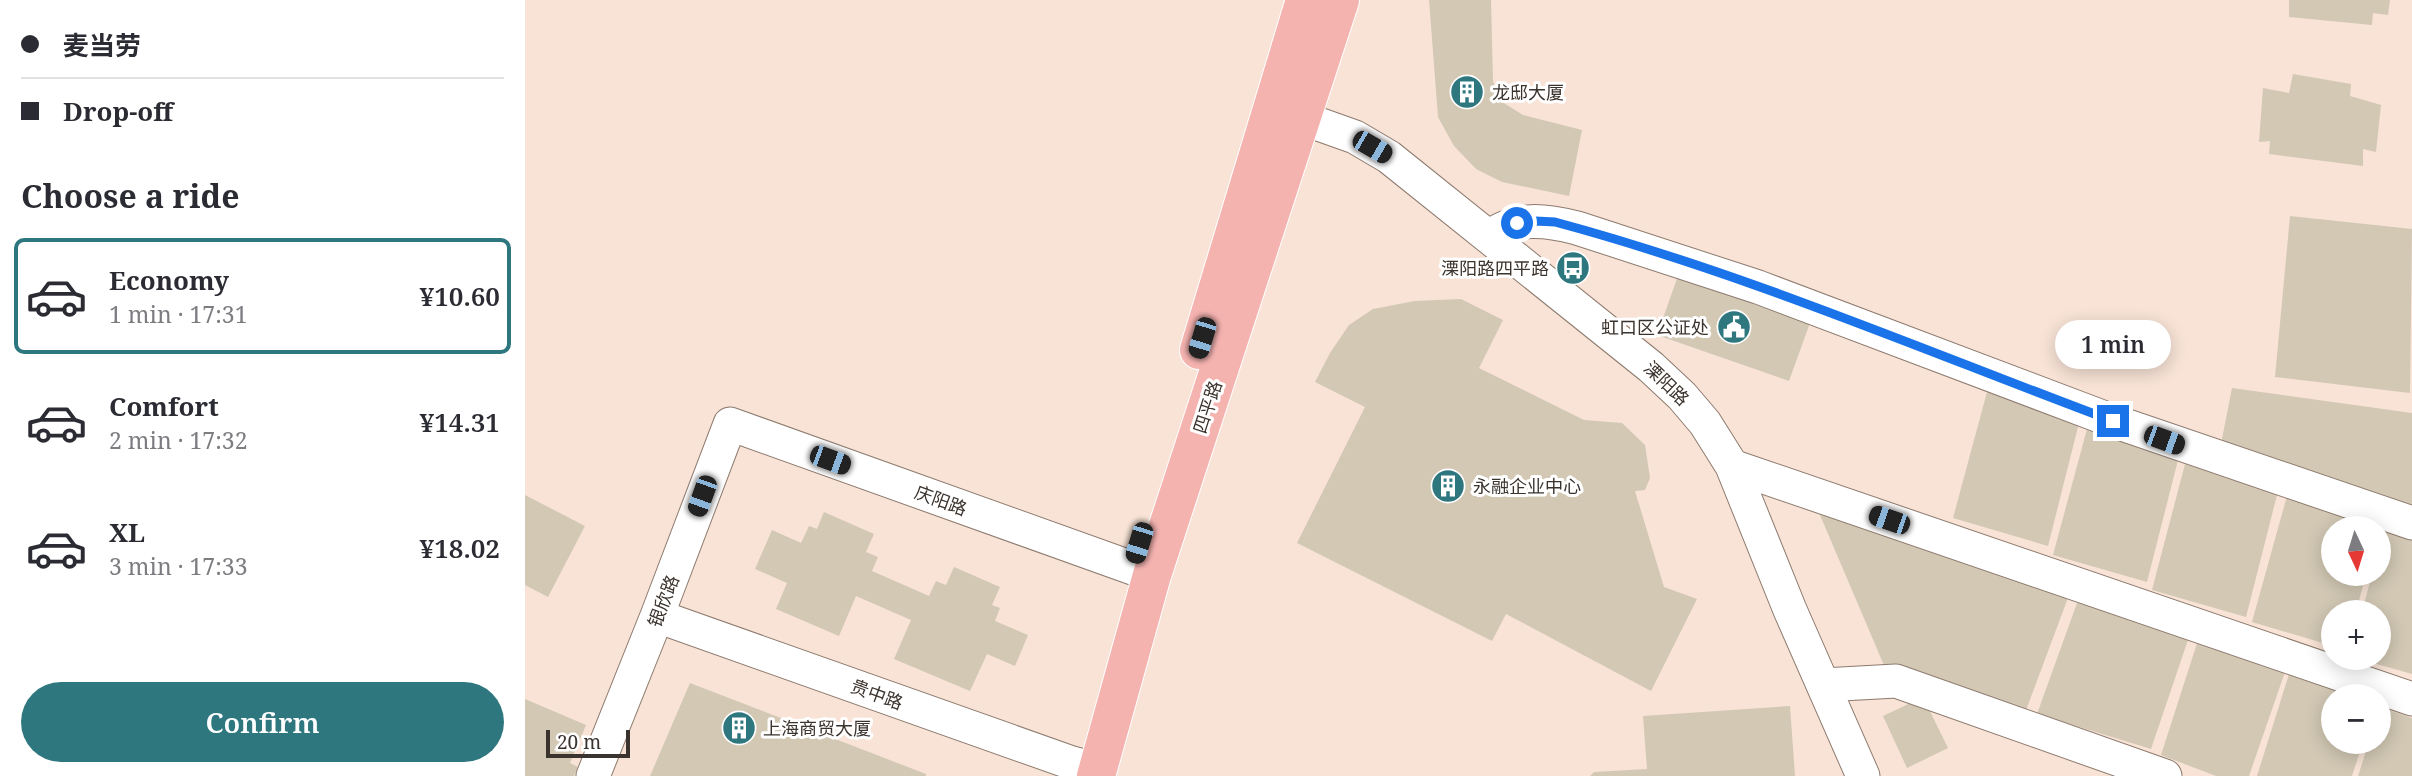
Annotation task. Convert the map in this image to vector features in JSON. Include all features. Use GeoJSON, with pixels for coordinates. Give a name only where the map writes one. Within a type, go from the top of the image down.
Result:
{"type":"FeatureCollection","features":[{"type":"Feature","properties":{"kind":"main road","name":"四平路"},"geometry":{"type":"LineString","coordinates":[[1288,113],[1305,0]]}},
{"type":"Feature","properties":{"kind":"main road","name":"四平路"},"geometry":{"type":"LineString","coordinates":[[1083,771],[1142,572],[1288,113],[1340,0]]}},
{"type":"Feature","properties":{"kind":"street","name":"溧阳路"},"geometry":{"type":"LineString","coordinates":[[1288,113],[1355,137],[1389,157],[1619,340],[1674,389],[1705,423],[1732,466],[1863,776]]}},
{"type":"Feature","properties":{"kind":"street"},"geometry":{"type":"LineString","coordinates":[[1489,237],[1502,228],[1535,221],[1555,222],[1589,232],[1758,287],[2113,421],[2412,523]]}},
{"type":"Feature","properties":{"kind":"street","name":"庆阳路"},"geometry":{"type":"LineString","coordinates":[[730,424],[1142,572]]}},
{"type":"Feature","properties":{"kind":"street","name":"银欣路"},"geometry":{"type":"LineString","coordinates":[[593,776],[730,424]]}},
{"type":"Feature","properties":{"kind":"street"},"geometry":{"type":"LineString","coordinates":[[1732,466],[2412,699]]}},
{"type":"Feature","properties":{"kind":"street","name":"贵中路"},"geometry":{"type":"LineString","coordinates":[[657,616],[1083,771]]}},
{"type":"Feature","properties":{"kind":"street"},"geometry":{"type":"LineString","coordinates":[[1823,685],[1896,681],[2165,776]]}},
{"type":"Feature","properties":{"kind":"building","name":"龙邸大厦"},"geometry":{"type":"Polygon","coordinates":[[[1429,0],[1491,0],[1493,81],[1499,100],[1523,115],[1582,130],[1569,196],[1502,182],[1476,169],[1454,146],[1438,117],[1429,0]]]}},
{"type":"Feature","properties":{"kind":"building"},"geometry":{"type":"Polygon","coordinates":[[[2289,0],[2390,0],[2388,15],[2373,13],[2372,25],[2289,17],[2289,0]]]}},
{"type":"Feature","properties":{"kind":"building"},"geometry":{"type":"Polygon","coordinates":[[[2293,74],[2351,84],[2350,96],[2381,105],[2376,152],[2363,149],[2363,166],[2269,154],[2270,141],[2259,142],[2263,88],[2289,93],[2293,74]]]}},
{"type":"Feature","properties":{"kind":"building"},"geometry":{"type":"Polygon","coordinates":[[[2290,216],[2412,229],[2410,393],[2275,377],[2290,216]]]}},
{"type":"Feature","properties":{"kind":"building","name":"虹口区公证处"},"geometry":{"type":"Polygon","coordinates":[[[1679,273],[1811,320],[1789,381],[1657,335],[1679,273]]]}},
{"type":"Feature","properties":{"kind":"building","name":"永融企业中心"},"geometry":{"type":"Polygon","coordinates":[[[1461,299],[1503,320],[1479,368],[1584,420],[1622,423],[1645,445],[1650,478],[1645,490],[1635,491],[1664,587],[1697,599],[1651,691],[1506,614],[1492,641],[1297,543],[1365,407],[1315,382],[1330,353],[1349,325],[1373,309],[1415,301],[1461,299]]]}},
{"type":"Feature","properties":{"kind":"building"},"geometry":{"type":"Polygon","coordinates":[[[2232,388],[2412,413],[2412,506],[2221,444],[2232,388]]]}},
{"type":"Feature","properties":{"kind":"building"},"geometry":{"type":"Polygon","coordinates":[[[1987,392],[2079,423],[2048,546],[1953,518],[1987,392]]]}},
{"type":"Feature","properties":{"kind":"building"},"geometry":{"type":"Polygon","coordinates":[[[2087,429],[2178,460],[2147,582],[2053,555],[2087,429]]]}},
{"type":"Feature","properties":{"kind":"building"},"geometry":{"type":"Polygon","coordinates":[[[2185,464],[2277,495],[2246,617],[2152,590],[2185,464]]]}},
{"type":"Feature","properties":{"kind":"building"},"geometry":{"type":"Polygon","coordinates":[[[525,495],[585,526],[548,597],[525,585],[525,495]]]}},
{"type":"Feature","properties":{"kind":"building"},"geometry":{"type":"Polygon","coordinates":[[[2287,496],[2345,516],[2321,516],[2321,586],[2363,586],[2359,600],[2321,600],[2321,642],[2252,622],[2287,496]]]}},
{"type":"Feature","properties":{"kind":"building"},"geometry":{"type":"Polygon","coordinates":[[[1817,508],[2069,595],[2025,713],[1886,670],[1817,508]]]}},
{"type":"Feature","properties":{"kind":"building"},"geometry":{"type":"Polygon","coordinates":[[[824,512],[874,534],[866,552],[878,557],[872,571],[929,596],[936,581],[946,585],[954,567],[1000,587],[992,605],[1000,608],[995,621],[1028,635],[1015,666],[987,654],[970,691],[894,659],[911,620],[856,596],[839,636],[776,609],[787,583],[755,569],[772,530],[801,543],[809,526],[817,529],[824,512]]]}},
{"type":"Feature","properties":{"kind":"building"},"geometry":{"type":"Polygon","coordinates":[[[2391,532],[2412,540],[2412,674],[2391,668],[2391,600],[2365,600],[2369,586],[2391,586],[2391,532]]]}},
{"type":"Feature","properties":{"kind":"building"},"geometry":{"type":"Polygon","coordinates":[[[2081,592],[2190,634],[2151,749],[2037,714],[2081,592]]]}},
{"type":"Feature","properties":{"kind":"building"},"geometry":{"type":"Polygon","coordinates":[[[2200,634],[2286,669],[2249,776],[2216,776],[2161,755],[2200,634]]]}},
{"type":"Feature","properties":{"kind":"building"},"geometry":{"type":"Polygon","coordinates":[[[2290,671],[2323,684],[2321,754],[2359,754],[2352,776],[2257,776],[2290,671]]]}},
{"type":"Feature","properties":{"kind":"building","name":"上海商贸大厦"},"geometry":{"type":"Polygon","coordinates":[[[690,683],[926,774],[926,776],[650,776],[690,683]]]}},
{"type":"Feature","properties":{"kind":"building"},"geometry":{"type":"Polygon","coordinates":[[[1923,697],[1948,748],[1907,768],[1883,716],[1923,697]]]}},
{"type":"Feature","properties":{"kind":"building"},"geometry":{"type":"Polygon","coordinates":[[[525,699],[586,725],[570,763],[578,767],[574,776],[525,776],[525,699]]]}},
{"type":"Feature","properties":{"kind":"building"},"geometry":{"type":"Polygon","coordinates":[[[1790,706],[1795,776],[1590,776],[1594,772],[1647,769],[1643,716],[1790,706]]]}},
{"type":"Feature","properties":{"kind":"building"},"geometry":{"type":"Polygon","coordinates":[[[2391,711],[2412,718],[2412,776],[2358,776],[2365,754],[2391,754],[2391,711]]]}},
{"type":"Feature","properties":{"kind":"place","name":"龙邸大厦"},"geometry":{"type":"Point","coordinates":[1467,92]}},
{"type":"Feature","properties":{"kind":"place","name":"溧阳路四平路"},"geometry":{"type":"Point","coordinates":[1573,268]}},
{"type":"Feature","properties":{"kind":"place","name":"虹口区公证处"},"geometry":{"type":"Point","coordinates":[1734,327]}},
{"type":"Feature","properties":{"kind":"place","name":"永融企业中心"},"geometry":{"type":"Point","coordinates":[1448,486]}},
{"type":"Feature","properties":{"kind":"place","name":"上海商贸大厦"},"geometry":{"type":"Point","coordinates":[739,728]}},
{"type":"Feature","properties":{"kind":"route"},"geometry":{"type":"LineString","coordinates":[[1517,223],[1555,222],[1684,262],[1877,330],[2113,421]]}}]}
